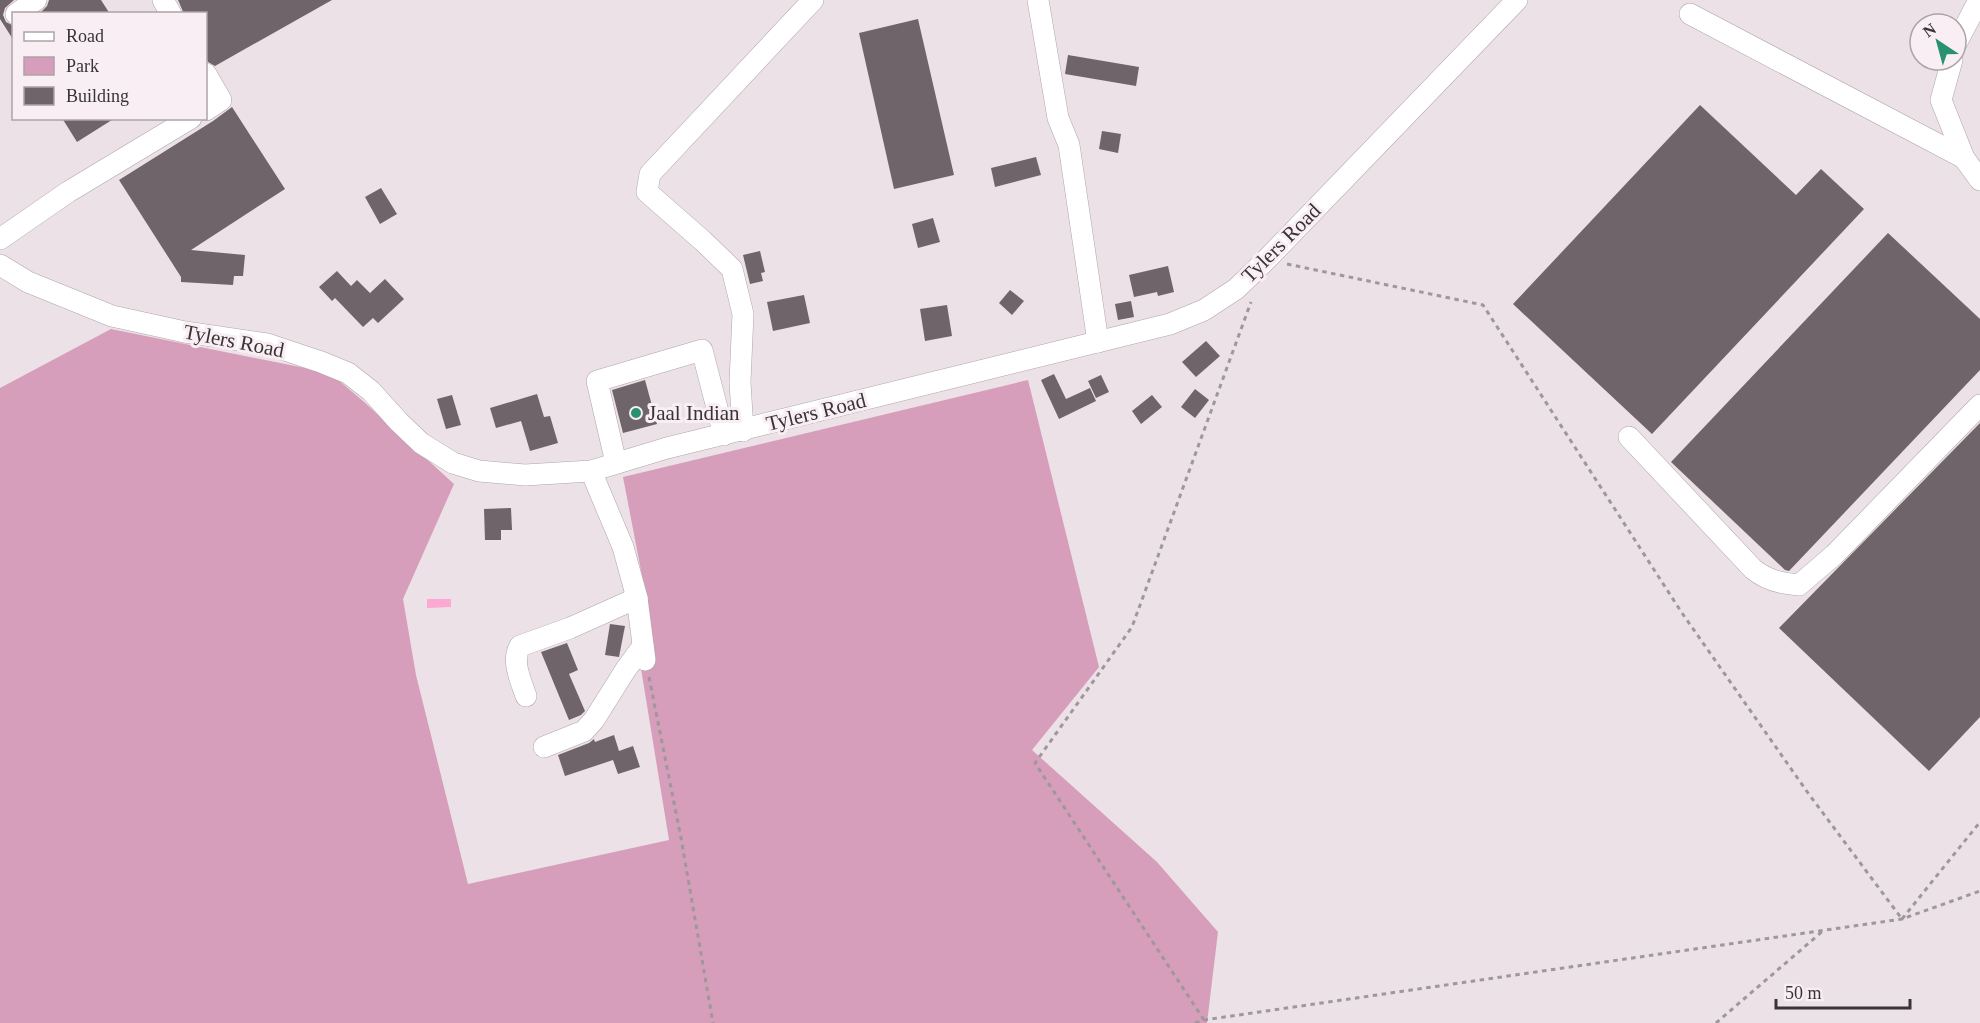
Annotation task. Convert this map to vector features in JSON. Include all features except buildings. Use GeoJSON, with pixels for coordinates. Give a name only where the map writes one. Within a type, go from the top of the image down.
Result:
{"type":"FeatureCollection","features":[{"type":"Feature","properties":{"kind":"street"},"geometry":{"type":"LineString","coordinates":[[18,12],[36,0]]}},
{"type":"Feature","properties":{"kind":"street"},"geometry":{"type":"LineString","coordinates":[[734,433],[740,382],[743,314],[732,269],[647,192],[650,174],[813,0]]}},
{"type":"Feature","properties":{"kind":"street"},"geometry":{"type":"LineString","coordinates":[[1038,0],[1058,118],[1070,145],[1098,342]]}},
{"type":"Feature","properties":{"kind":"street","name":"Tylers Road"},"geometry":{"type":"LineString","coordinates":[[0,265],[28,282],[112,316],[185,332],[267,344],[348,373],[370,391],[421,443],[453,463],[479,471],[525,475],[591,471],[668,448],[1170,324],[1204,310],[1236,289],[1267,260],[1517,0]]}},
{"type":"Feature","properties":{"kind":"street"},"geometry":{"type":"LineString","coordinates":[[1968,21],[1979,0]]}},
{"type":"Feature","properties":{"kind":"street"},"geometry":{"type":"LineString","coordinates":[[1690,14],[1964,158]]}},
{"type":"Feature","properties":{"kind":"street"},"geometry":{"type":"LineString","coordinates":[[1949,72],[1941,100],[1964,158],[1980,180]]}},
{"type":"Feature","properties":{"kind":"street"},"geometry":{"type":"LineString","coordinates":[[207,76],[221,100],[207,109]]}},
{"type":"Feature","properties":{"kind":"street"},"geometry":{"type":"LineString","coordinates":[[0,239],[68,192],[188,120]]}},
{"type":"Feature","properties":{"kind":"street"},"geometry":{"type":"LineString","coordinates":[[616,464],[597,381],[702,350],[734,433]]}},
{"type":"Feature","properties":{"kind":"street"},"geometry":{"type":"LineString","coordinates":[[1629,437],[1764,578],[1786,585],[1799,585],[1834,555],[1980,405]]}},
{"type":"Feature","properties":{"kind":"street"},"geometry":{"type":"LineString","coordinates":[[544,747],[576,735],[589,726],[626,669],[644,653],[637,598],[624,547],[591,471]]}},
{"type":"Feature","properties":{"kind":"street"},"geometry":{"type":"LineString","coordinates":[[526,696],[516,661],[516,652],[520,646],[570,628],[637,598]]}},
{"type":"Feature","properties":{"kind":"path"},"geometry":{"type":"LineString","coordinates":[[1267,260],[1483,305],[1682,613],[1808,794],[1902,919]]}},
{"type":"Feature","properties":{"kind":"path"},"geometry":{"type":"LineString","coordinates":[[1204,1020],[1035,764],[1132,627],[1255,293]]}},
{"type":"Feature","properties":{"kind":"path"},"geometry":{"type":"LineString","coordinates":[[644,653],[681,838],[713,1023]]}},
{"type":"Feature","properties":{"kind":"path"},"geometry":{"type":"LineString","coordinates":[[1902,919],[1980,822]]}},
{"type":"Feature","properties":{"kind":"path"},"geometry":{"type":"LineString","coordinates":[[1195,1023],[1902,919],[1980,891]]}},
{"type":"Feature","properties":{"kind":"path"},"geometry":{"type":"LineString","coordinates":[[1716,1023],[1824,930]]}},
{"type":"Feature","properties":{"kind":"green space"},"geometry":{"type":"Polygon","coordinates":[[[111,329],[330,373],[454,484],[403,599],[416,675],[468,884],[669,840],[628,589],[643,581],[623,477],[1028,380],[1099,667],[1032,750],[1157,862],[1218,932],[1207,1023],[0,1023],[0,388],[111,329]]]}},
{"type":"Feature","properties":{"kind":"shaded area"},"geometry":{"type":"Polygon","coordinates":[[[427,599],[451,599],[451,607],[427,608],[427,599]]]}},
{"type":"Feature","properties":{"kind":"place","name":"Jaal Indian"},"geometry":{"type":"Point","coordinates":[636,413]}}]}
